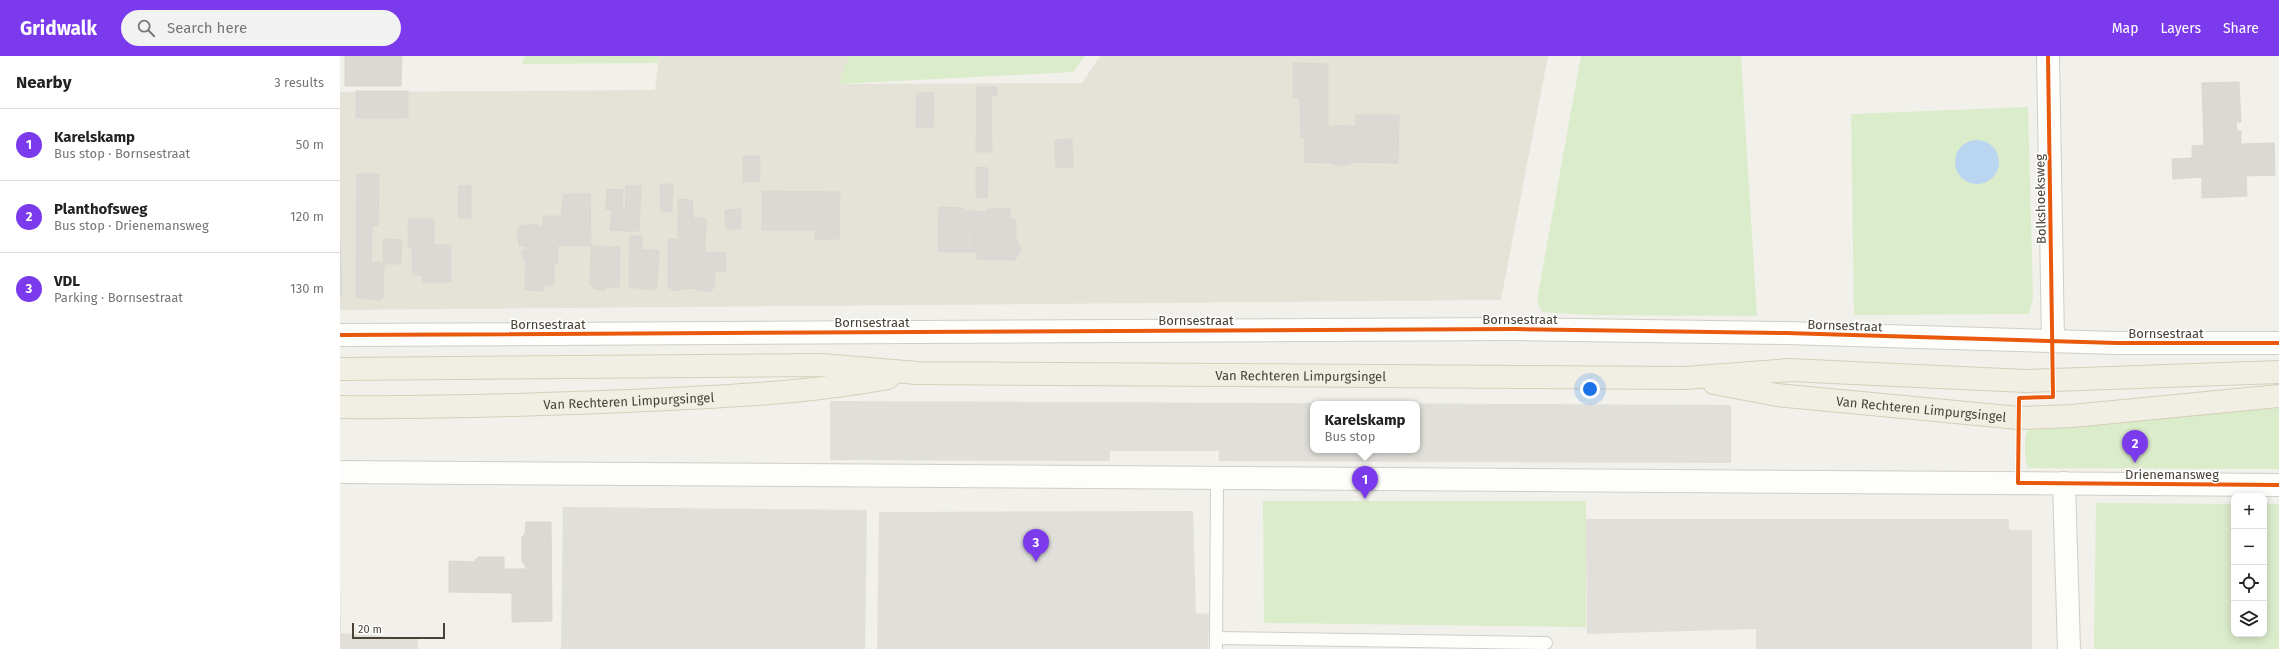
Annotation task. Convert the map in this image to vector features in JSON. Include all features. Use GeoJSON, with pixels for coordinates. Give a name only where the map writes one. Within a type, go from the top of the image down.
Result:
{"type":"FeatureCollection","features":[{"type":"Feature","properties":{"kind":"main road","name":"Van Rechteren Limpurgsingel"},"geometry":{"type":"LineString","coordinates":[[340,369],[822,365],[917,373],[1685,378],[1789,370],[2026,381],[2279,372]]}},
{"type":"Feature","properties":{"kind":"main road","name":"Van Rechteren Limpurgsingel"},"geometry":{"type":"LineString","coordinates":[[340,407],[453,408],[709,398],[844,386],[917,373]]}},
{"type":"Feature","properties":{"kind":"main road","name":"Van Rechteren Limpurgsingel"},"geometry":{"type":"LineString","coordinates":[[1685,378],[1777,395],[2019,418],[2072,416],[2279,396]]}},
{"type":"Feature","properties":{"kind":"street","name":"Bolkshoeksweg"},"geometry":{"type":"LineString","coordinates":[[2048,56],[2053,341]]}},
{"type":"Feature","properties":{"kind":"street","name":"Bornsestraat"},"geometry":{"type":"LineString","coordinates":[[340,335],[1515,328],[2053,341],[2279,343]]}},
{"type":"Feature","properties":{"kind":"street"},"geometry":{"type":"LineString","coordinates":[[340,472],[2064,483],[2069,649]]}},
{"type":"Feature","properties":{"kind":"street","name":"Drienemansweg"},"geometry":{"type":"LineString","coordinates":[[2064,483],[2279,485]]}},
{"type":"Feature","properties":{"kind":"lane"},"geometry":{"type":"LineString","coordinates":[[1217,477],[1216,644],[1546,642]]}},
{"type":"Feature","properties":{"kind":"shaded area"},"geometry":{"type":"Polygon","coordinates":[[[659,56],[850,56],[838,84],[1082,83],[1100,56],[1548,56],[1501,300],[340,310],[340,92],[655,90],[659,56]]]}},
{"type":"Feature","properties":{"kind":"shaded area"},"geometry":{"type":"Polygon","coordinates":[[[830,401],[1310,403],[1310,453],[1420,453],[1420,404],[1731,405],[1731,463],[1219,461],[1219,451],[1110,451],[1110,461],[830,460],[830,401]]]}},
{"type":"Feature","properties":{"kind":"shaded area"},"geometry":{"type":"Polygon","coordinates":[[[563,507],[867,510],[865,649],[561,649],[563,507]]]}},
{"type":"Feature","properties":{"kind":"shaded area"},"geometry":{"type":"Polygon","coordinates":[[[1193,511],[1196,613],[1209,614],[1208,649],[877,649],[879,512],[1193,511]]]}},
{"type":"Feature","properties":{"kind":"shaded area"},"geometry":{"type":"Polygon","coordinates":[[[1586,519],[2009,519],[2009,530],[2032,530],[2032,649],[1756,649],[1756,629],[1587,634],[1586,519]]]}},
{"type":"Feature","properties":{"kind":"shaded area"},"geometry":{"type":"Polygon","coordinates":[[[340,583],[341,633],[418,639],[418,649],[340,649],[340,583]]]}},
{"type":"Feature","properties":{"kind":"green space"},"geometry":{"type":"Polygon","coordinates":[[[525,56],[659,56],[658,63],[522,64],[525,56]]]}},
{"type":"Feature","properties":{"kind":"green space"},"geometry":{"type":"Polygon","coordinates":[[[850,56],[1085,56],[1073,72],[838,84],[850,56]]]}},
{"type":"Feature","properties":{"kind":"green space"},"geometry":{"type":"Polygon","coordinates":[[[1581,56],[1741,56],[1757,316],[1591,315],[1543,312],[1540,309],[1537,300],[1581,56]]]}},
{"type":"Feature","properties":{"kind":"green space"},"geometry":{"type":"Polygon","coordinates":[[[2028,107],[2033,298],[2029,314],[1854,315],[1851,114],[2028,107]]]}},
{"type":"Feature","properties":{"kind":"green space"},"geometry":{"type":"Polygon","coordinates":[[[2279,408],[2279,469],[2028,468],[2025,452],[2025,440],[2030,425],[2128,420],[2279,408]]]}},
{"type":"Feature","properties":{"kind":"green space"},"geometry":{"type":"Polygon","coordinates":[[[1263,501],[1586,501],[1586,627],[1264,623],[1263,501]]]}},
{"type":"Feature","properties":{"kind":"green space"},"geometry":{"type":"Polygon","coordinates":[[[2096,503],[2231,504],[2231,637],[2267,637],[2267,504],[2279,504],[2279,649],[2094,649],[2096,503]]]}},
{"type":"Feature","properties":{"kind":"water"},"geometry":{"type":"Polygon","coordinates":[[[1977,140],[1989,144],[1995,150],[1999,162],[1995,174],[1989,180],[1977,184],[1965,180],[1959,174],[1955,162],[1959,150],[1965,144],[1977,140]]]}},
{"type":"Feature","properties":{"kind":"building"},"geometry":{"type":"Polygon","coordinates":[[[345,56],[402,56],[401,86],[345,86],[345,56]]]}},
{"type":"Feature","properties":{"kind":"building"},"geometry":{"type":"Polygon","coordinates":[[[1293,63],[1328,64],[1328,127],[1345,125],[1356,127],[1356,115],[1399,115],[1398,163],[1353,162],[1348,165],[1336,165],[1332,163],[1304,162],[1305,138],[1301,138],[1300,98],[1293,98],[1293,63]]]}},
{"type":"Feature","properties":{"kind":"building"},"geometry":{"type":"Polygon","coordinates":[[[2239,82],[2241,122],[2236,122],[2237,131],[2241,131],[2241,144],[2274,143],[2275,175],[2246,176],[2247,196],[2202,198],[2202,177],[2173,179],[2172,159],[2192,158],[2192,146],[2204,145],[2202,83],[2239,82]]]}},
{"type":"Feature","properties":{"kind":"building"},"geometry":{"type":"Polygon","coordinates":[[[977,87],[997,87],[997,96],[991,96],[992,152],[976,152],[977,87]]]}},
{"type":"Feature","properties":{"kind":"building"},"geometry":{"type":"Polygon","coordinates":[[[356,91],[408,91],[408,118],[356,118],[356,91]]]}},
{"type":"Feature","properties":{"kind":"building"},"geometry":{"type":"Polygon","coordinates":[[[917,93],[934,93],[933,128],[916,127],[917,93]]]}},
{"type":"Feature","properties":{"kind":"building"},"geometry":{"type":"Polygon","coordinates":[[[1072,139],[1073,167],[1056,168],[1055,140],[1072,139]]]}},
{"type":"Feature","properties":{"kind":"building"},"geometry":{"type":"Polygon","coordinates":[[[743,156],[760,156],[760,181],[743,182],[743,156]]]}},
{"type":"Feature","properties":{"kind":"building"},"geometry":{"type":"Polygon","coordinates":[[[976,167],[988,168],[987,198],[976,197],[976,167]]]}},
{"type":"Feature","properties":{"kind":"building"},"geometry":{"type":"Polygon","coordinates":[[[357,174],[379,174],[378,226],[372,225],[371,262],[383,262],[383,239],[402,240],[401,264],[384,264],[383,297],[380,300],[356,297],[357,174]]]}},
{"type":"Feature","properties":{"kind":"building"},"geometry":{"type":"Polygon","coordinates":[[[660,184],[673,184],[672,212],[661,211],[660,184]]]}},
{"type":"Feature","properties":{"kind":"building"},"geometry":{"type":"Polygon","coordinates":[[[471,185],[471,218],[458,218],[459,186],[471,185]]]}},
{"type":"Feature","properties":{"kind":"building"},"geometry":{"type":"Polygon","coordinates":[[[626,186],[641,186],[639,231],[625,231],[626,186]]]}},
{"type":"Feature","properties":{"kind":"building"},"geometry":{"type":"Polygon","coordinates":[[[607,189],[623,190],[622,210],[624,210],[625,231],[610,230],[612,210],[606,209],[607,189]]]}},
{"type":"Feature","properties":{"kind":"building"},"geometry":{"type":"Polygon","coordinates":[[[762,191],[840,192],[839,239],[815,239],[815,230],[762,230],[762,191]]]}},
{"type":"Feature","properties":{"kind":"building"},"geometry":{"type":"Polygon","coordinates":[[[564,194],[590,194],[591,246],[558,245],[558,263],[554,263],[554,285],[544,285],[544,291],[525,290],[526,260],[522,258],[522,251],[526,249],[526,246],[519,246],[517,229],[523,225],[537,225],[542,228],[543,216],[561,216],[564,194]]]}},
{"type":"Feature","properties":{"kind":"building"},"geometry":{"type":"Polygon","coordinates":[[[678,199],[692,200],[691,288],[673,291],[671,288],[668,288],[668,239],[678,239],[678,199]]]}},
{"type":"Feature","properties":{"kind":"building"},"geometry":{"type":"Polygon","coordinates":[[[692,200],[693,218],[706,218],[705,252],[726,253],[726,271],[715,271],[714,288],[709,292],[691,288],[692,200]]]}},
{"type":"Feature","properties":{"kind":"building"},"geometry":{"type":"Polygon","coordinates":[[[939,207],[964,208],[964,211],[976,211],[975,252],[938,252],[939,207]]]}},
{"type":"Feature","properties":{"kind":"building"},"geometry":{"type":"Polygon","coordinates":[[[741,209],[741,229],[726,229],[725,210],[741,209]]]}},
{"type":"Feature","properties":{"kind":"building"},"geometry":{"type":"Polygon","coordinates":[[[987,209],[1010,209],[1010,219],[1016,220],[1016,239],[1021,249],[1015,260],[977,259],[977,252],[975,252],[976,211],[987,212],[987,209]]]}},
{"type":"Feature","properties":{"kind":"building"},"geometry":{"type":"Polygon","coordinates":[[[408,219],[434,219],[434,245],[451,245],[451,282],[422,282],[422,275],[413,275],[412,247],[408,247],[408,219]]]}},
{"type":"Feature","properties":{"kind":"building"},"geometry":{"type":"Polygon","coordinates":[[[630,236],[642,236],[642,250],[659,250],[657,288],[652,290],[629,287],[630,236]]]}},
{"type":"Feature","properties":{"kind":"building"},"geometry":{"type":"Polygon","coordinates":[[[340,238],[342,297],[340,296],[340,238]]]}},
{"type":"Feature","properties":{"kind":"building"},"geometry":{"type":"Polygon","coordinates":[[[591,246],[620,247],[619,287],[606,287],[606,290],[594,289],[594,286],[590,286],[591,246]]]}},
{"type":"Feature","properties":{"kind":"building"},"geometry":{"type":"Polygon","coordinates":[[[526,522],[551,522],[552,621],[512,622],[512,593],[449,592],[449,561],[474,562],[478,557],[504,557],[504,569],[526,569],[522,562],[522,537],[525,534],[526,522]]]}},
{"type":"Feature","properties":{"kind":"cycle path"},"geometry":{"type":"LineString","coordinates":[[2048,56],[2053,397],[2019,398],[2018,483],[2279,485]]}},
{"type":"Feature","properties":{"kind":"cycle path"},"geometry":{"type":"LineString","coordinates":[[340,335],[1515,329],[1786,333],[2117,343],[2279,343]]}},
{"type":"Feature","properties":{"kind":"place","name":"Planthofsweg"},"geometry":{"type":"Point","coordinates":[2135,463]}},
{"type":"Feature","properties":{"kind":"place","name":"Karelskamp"},"geometry":{"type":"Point","coordinates":[1365,499]}},
{"type":"Feature","properties":{"kind":"place","name":"VDL"},"geometry":{"type":"Point","coordinates":[1036,562]}}]}
